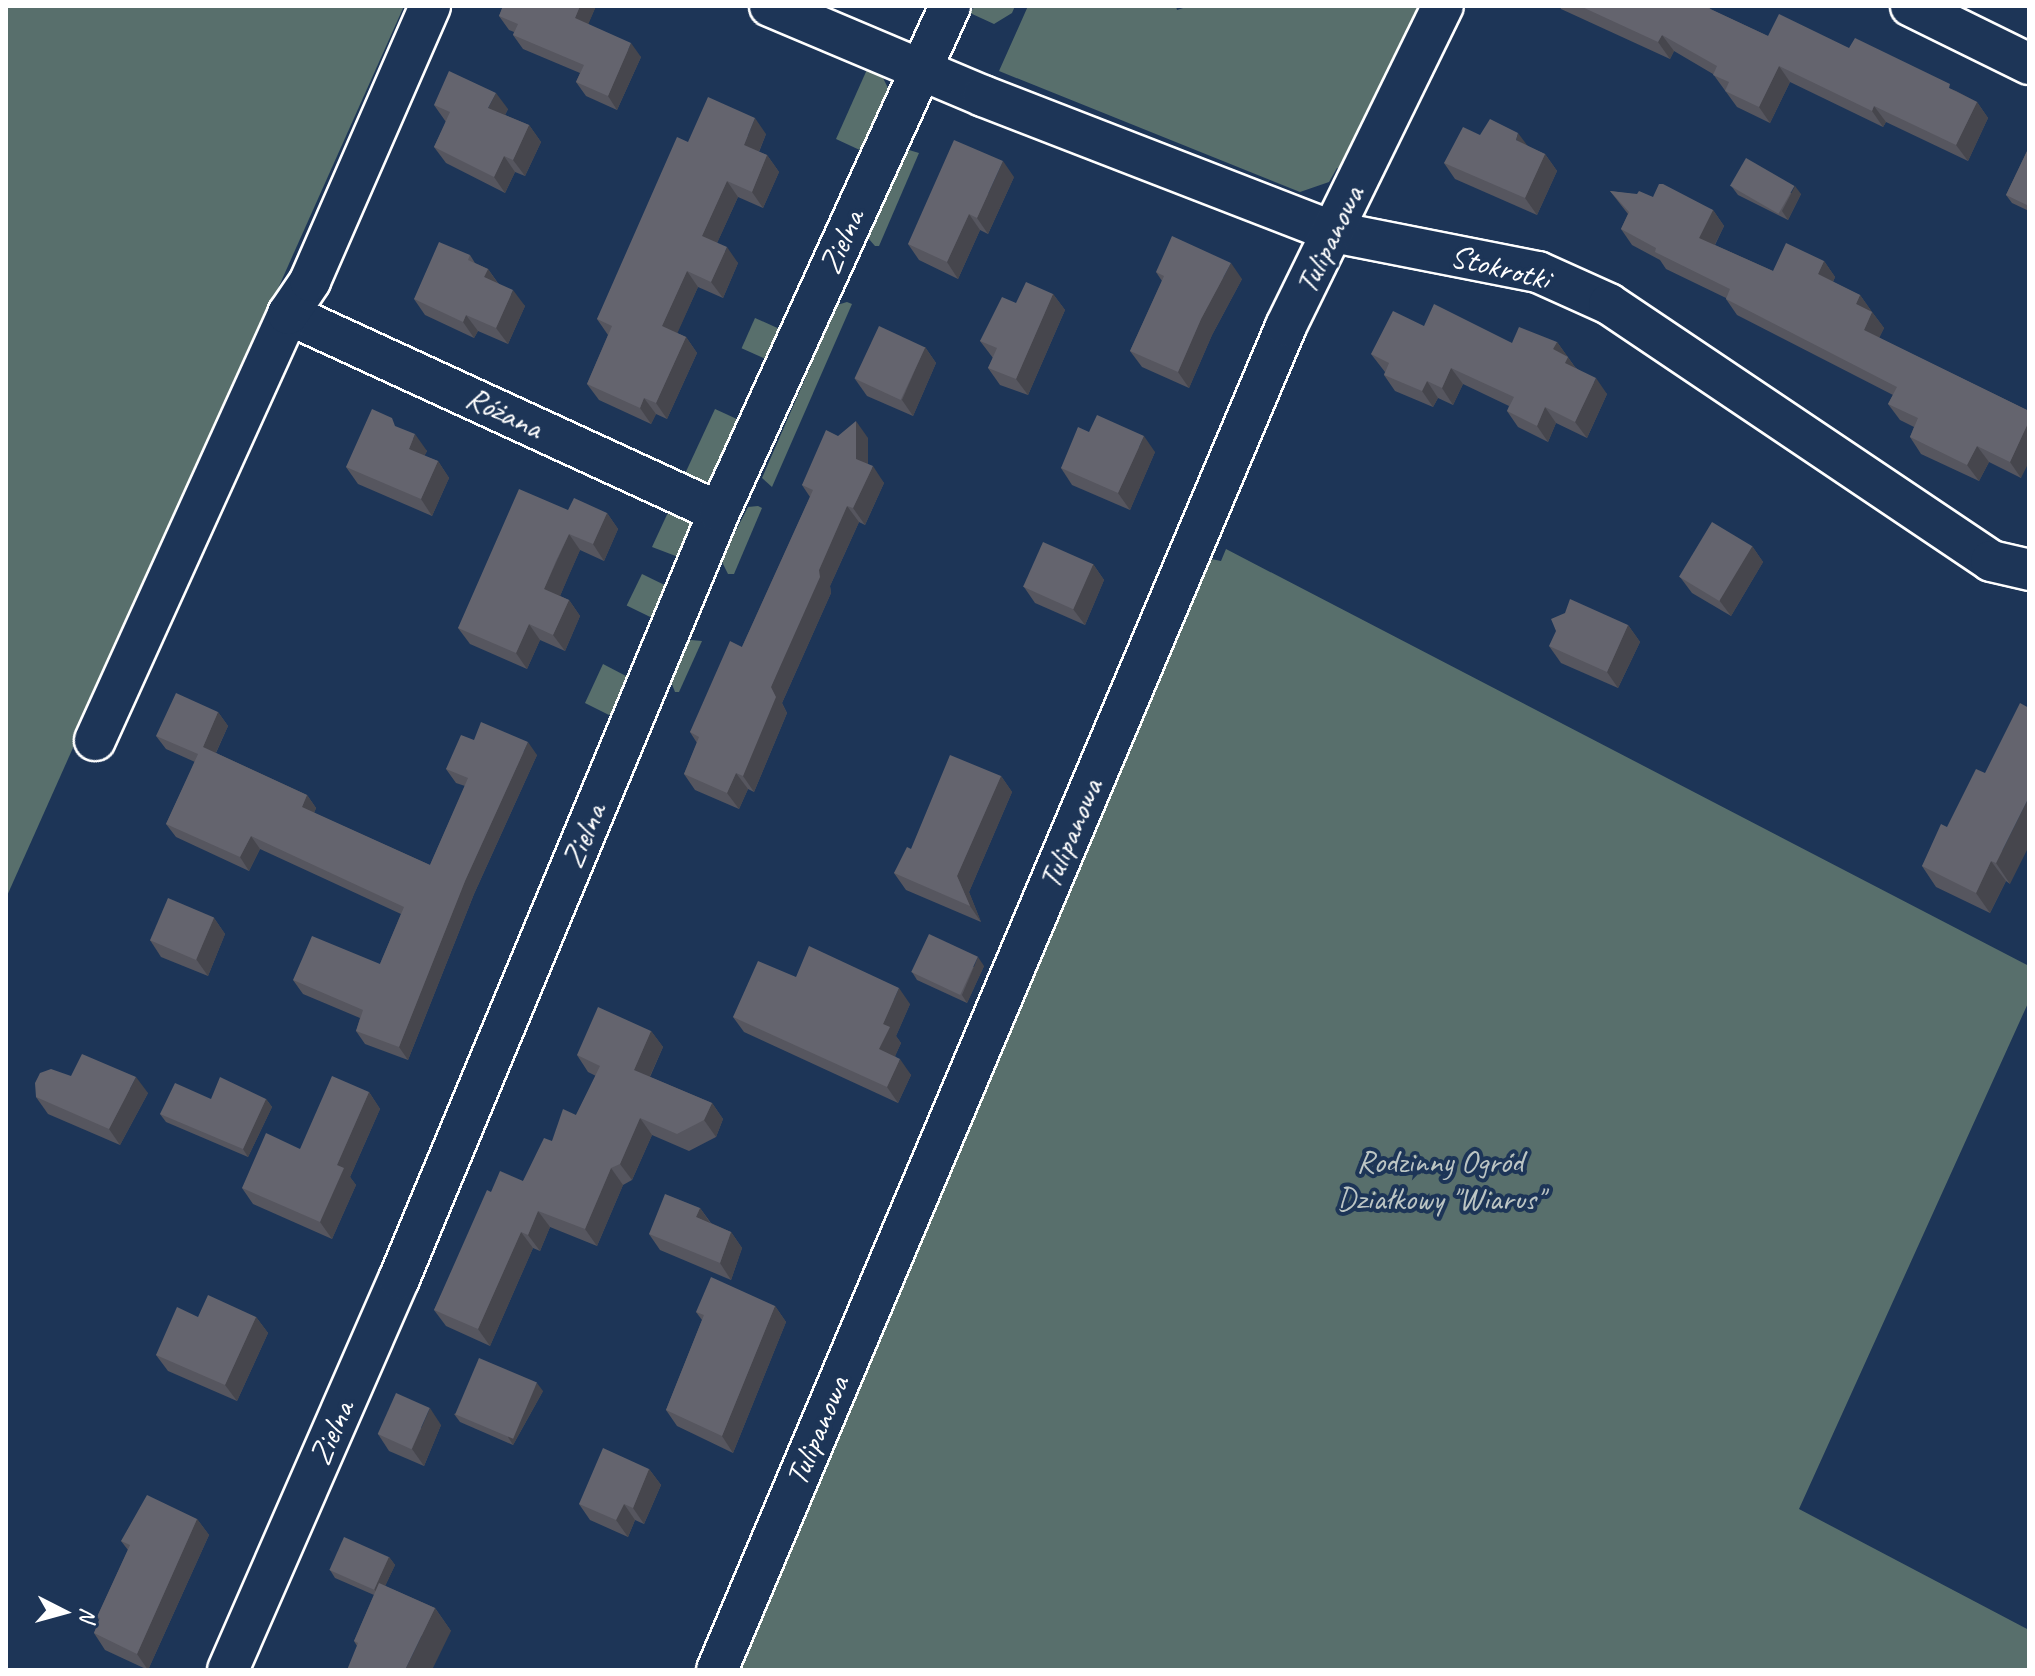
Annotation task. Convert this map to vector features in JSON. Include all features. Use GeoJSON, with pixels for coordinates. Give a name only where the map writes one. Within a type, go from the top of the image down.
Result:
{"type":"FeatureCollection","features":[{"type":"Feature","properties":{"kind":"street"},"geometry":{"type":"LineString","coordinates":[[95,740],[288,314],[310,281],[430,6]]}},
{"type":"Feature","properties":{"kind":"street","name":"Stokrotki"},"geometry":{"type":"LineString","coordinates":[[770,6],[1334,232],[1538,272],[1609,304],[1991,561],[2029,570]]}},
{"type":"Feature","properties":{"kind":"street","name":"Zielna"},"geometry":{"type":"LineString","coordinates":[[228,1670],[405,1265],[719,512],[950,6]]}},
{"type":"Feature","properties":{"kind":"street","name":"Tulipanowa"},"geometry":{"type":"LineString","coordinates":[[717,1670],[1286,326],[1443,6]]}},
{"type":"Feature","properties":{"kind":"street"},"geometry":{"type":"LineString","coordinates":[[1911,6],[2029,64]]}},
{"type":"Feature","properties":{"kind":"street","name":"Różana"},"geometry":{"type":"LineString","coordinates":[[288,314],[719,512]]}},
{"type":"Feature","properties":{"kind":"green space"},"geometry":{"type":"Polygon","coordinates":[[[6,6],[404,6],[6,898],[6,6]]]}},
{"type":"Feature","properties":{"kind":"green space"},"geometry":{"type":"Polygon","coordinates":[[[975,6],[1015,6],[1012,13],[994,24],[970,13],[975,6]]]}},
{"type":"Feature","properties":{"kind":"green space"},"geometry":{"type":"Polygon","coordinates":[[[1028,6],[1176,6],[1177,10],[1189,6],[1434,6],[1345,172],[1337,168],[1329,182],[1300,192],[999,71],[1028,6]]]}},
{"type":"Feature","properties":{"kind":"green space"},"geometry":{"type":"Polygon","coordinates":[[[869,65],[879,70],[890,92],[864,152],[836,139],[869,65]]]}},
{"type":"Feature","properties":{"kind":"green space"},"geometry":{"type":"Polygon","coordinates":[[[909,150],[919,153],[879,246],[875,246],[868,238],[909,150]]]}},
{"type":"Feature","properties":{"kind":"green space"},"geometry":{"type":"Polygon","coordinates":[[[852,304],[772,487],[762,478],[837,305],[852,304]]]}},
{"type":"Feature","properties":{"kind":"green space"},"geometry":{"type":"Polygon","coordinates":[[[755,318],[782,330],[769,360],[742,348],[755,318]]]}},
{"type":"Feature","properties":{"kind":"green space"},"geometry":{"type":"Polygon","coordinates":[[[715,409],[739,420],[713,479],[704,483],[683,478],[715,409]]]}},
{"type":"Feature","properties":{"kind":"green space"},"geometry":{"type":"Polygon","coordinates":[[[671,506],[682,512],[694,529],[681,558],[652,547],[671,506]]]}},
{"type":"Feature","properties":{"kind":"green space"},"geometry":{"type":"Polygon","coordinates":[[[748,507],[762,508],[734,574],[728,574],[721,560],[748,507]]]}},
{"type":"Feature","properties":{"kind":"green space","name":"Rodzinny Ogród Działkowy \"Wiarus\""},"geometry":{"type":"Polygon","coordinates":[[[1226,549],[2029,966],[2029,1001],[1799,1509],[2029,1630],[2029,1670],[732,1670],[1207,558],[1221,561],[1226,549]]]}},
{"type":"Feature","properties":{"kind":"green space"},"geometry":{"type":"Polygon","coordinates":[[[642,574],[671,588],[655,619],[627,605],[642,574]]]}},
{"type":"Feature","properties":{"kind":"green space"},"geometry":{"type":"Polygon","coordinates":[[[702,641],[679,692],[675,692],[670,679],[687,642],[702,641]]]}},
{"type":"Feature","properties":{"kind":"green space"},"geometry":{"type":"Polygon","coordinates":[[[603,664],[626,676],[629,682],[617,712],[609,715],[585,703],[603,664]]]}},
{"type":"Feature","properties":{"kind":"building"},"geometry":{"type":"Polygon","coordinates":[[[503,6],[580,6],[575,18],[631,43],[608,96],[576,82],[584,65],[513,35],[518,24],[499,16],[503,6]]]}},
{"type":"Feature","properties":{"kind":"building"},"geometry":{"type":"Polygon","coordinates":[[[1580,6],[1704,6],[1768,36],[1779,14],[1849,48],[1855,38],[1950,84],[1949,88],[1977,102],[1956,145],[1874,106],[1872,111],[1779,66],[1759,107],[1725,91],[1729,82],[1713,75],[1717,66],[1662,35],[1658,42],[1580,6]]]}},
{"type":"Feature","properties":{"kind":"building"},"geometry":{"type":"Polygon","coordinates":[[[449,71],[496,93],[488,108],[529,125],[513,160],[504,156],[494,177],[434,147],[450,112],[434,105],[449,71]]]}},
{"type":"Feature","properties":{"kind":"building"},"geometry":{"type":"Polygon","coordinates":[[[708,97],[755,118],[744,145],[767,155],[752,192],[727,181],[702,236],[727,247],[711,282],[687,271],[662,326],[686,337],[656,403],[644,398],[640,408],[587,384],[612,326],[597,319],[677,137],[688,142],[708,97]]]}},
{"type":"Feature","properties":{"kind":"building"},"geometry":{"type":"Polygon","coordinates":[[[1490,119],[1518,133],[1516,140],[1545,154],[1525,198],[1444,163],[1463,127],[1480,135],[1490,119]]]}},
{"type":"Feature","properties":{"kind":"building"},"geometry":{"type":"Polygon","coordinates":[[[954,140],[1003,161],[977,218],[969,214],[947,262],[908,244],[954,140]]]}},
{"type":"Feature","properties":{"kind":"building"},"geometry":{"type":"Polygon","coordinates":[[[2029,147],[2029,206],[2006,195],[2029,147]]]}},
{"type":"Feature","properties":{"kind":"building"},"geometry":{"type":"Polygon","coordinates":[[[1746,158],[1794,186],[1778,214],[1730,186],[1746,158]]]}},
{"type":"Feature","properties":{"kind":"building"},"geometry":{"type":"Polygon","coordinates":[[[1659,184],[1713,210],[1699,238],[1773,271],[1786,243],[1824,261],[1818,274],[1860,295],[1856,304],[1872,312],[1864,330],[2029,411],[2029,421],[2010,462],[1977,446],[1967,465],[1910,437],[1918,418],[1888,404],[1897,387],[1726,299],[1730,289],[1655,252],[1656,248],[1621,229],[1629,212],[1610,191],[1637,194],[1639,191],[1653,197],[1659,184]]]}},
{"type":"Feature","properties":{"kind":"building"},"geometry":{"type":"Polygon","coordinates":[[[1172,236],[1231,263],[1201,319],[1178,372],[1130,351],[1164,276],[1156,272],[1172,236]]]}},
{"type":"Feature","properties":{"kind":"building"},"geometry":{"type":"Polygon","coordinates":[[[439,242],[470,255],[468,260],[488,269],[484,277],[513,290],[496,328],[466,315],[463,322],[414,299],[439,242]]]}},
{"type":"Feature","properties":{"kind":"building"},"geometry":{"type":"Polygon","coordinates":[[[1026,282],[1053,294],[1016,379],[988,368],[997,348],[980,341],[1002,297],[1016,303],[1026,282]]]}},
{"type":"Feature","properties":{"kind":"building"},"geometry":{"type":"Polygon","coordinates":[[[1434,304],[1512,343],[1519,327],[1557,342],[1553,349],[1568,357],[1565,363],[1596,378],[1575,422],[1545,407],[1537,426],[1507,411],[1514,397],[1451,368],[1442,388],[1427,381],[1422,391],[1384,375],[1389,363],[1371,354],[1393,311],[1424,326],[1434,304]]]}},
{"type":"Feature","properties":{"kind":"building"},"geometry":{"type":"Polygon","coordinates":[[[879,326],[925,348],[901,400],[854,379],[879,326]]]}},
{"type":"Feature","properties":{"kind":"building"},"geometry":{"type":"Polygon","coordinates":[[[372,409],[392,418],[395,426],[415,434],[409,449],[438,461],[421,499],[346,467],[372,409]]]}},
{"type":"Feature","properties":{"kind":"building"},"geometry":{"type":"Polygon","coordinates":[[[1097,415],[1144,436],[1118,493],[1061,468],[1078,427],[1089,432],[1097,415]]]}},
{"type":"Feature","properties":{"kind":"building"},"geometry":{"type":"Polygon","coordinates":[[[856,421],[856,459],[873,466],[853,508],[847,506],[819,570],[820,577],[771,687],[776,697],[743,776],[736,773],[727,793],[684,774],[699,737],[690,732],[730,641],[742,647],[813,490],[802,485],[826,430],[838,436],[856,421]]]}},
{"type":"Feature","properties":{"kind":"building"},"geometry":{"type":"Polygon","coordinates":[[[519,489],[568,510],[574,498],[607,513],[593,544],[569,534],[556,561],[544,589],[569,600],[553,635],[529,624],[516,653],[458,628],[519,489]]]}},
{"type":"Feature","properties":{"kind":"building"},"geometry":{"type":"Polygon","coordinates":[[[1712,522],[1752,546],[1719,601],[1679,577],[1712,522]]]}},
{"type":"Feature","properties":{"kind":"building"},"geometry":{"type":"Polygon","coordinates":[[[1043,542],[1093,564],[1073,609],[1023,587],[1043,542]]]}},
{"type":"Feature","properties":{"kind":"building"},"geometry":{"type":"Polygon","coordinates":[[[1570,599],[1628,625],[1607,672],[1549,646],[1556,631],[1551,619],[1565,613],[1570,599]]]}},
{"type":"Feature","properties":{"kind":"building"},"geometry":{"type":"Polygon","coordinates":[[[176,693],[218,712],[203,747],[307,795],[302,807],[430,865],[468,778],[446,769],[461,735],[474,740],[481,722],[528,742],[465,881],[399,1047],[356,1031],[363,1010],[293,980],[312,936],[380,964],[404,907],[251,836],[240,857],[166,824],[198,754],[156,736],[176,693]]]}},
{"type":"Feature","properties":{"kind":"building"},"geometry":{"type":"Polygon","coordinates":[[[2020,703],[2029,708],[2029,797],[1996,863],[1991,861],[1976,893],[1922,866],[1941,824],[1947,827],[1976,769],[1985,773],[2020,703]]]}},
{"type":"Feature","properties":{"kind":"building"},"geometry":{"type":"Polygon","coordinates":[[[950,755],[1001,776],[957,876],[970,906],[894,873],[907,847],[911,849],[950,755]]]}},
{"type":"Feature","properties":{"kind":"building"},"geometry":{"type":"Polygon","coordinates":[[[168,898],[214,918],[196,960],[150,940],[168,898]]]}},
{"type":"Feature","properties":{"kind":"building"},"geometry":{"type":"Polygon","coordinates":[[[929,934],[978,957],[960,995],[911,972],[929,934]]]}},
{"type":"Feature","properties":{"kind":"building"},"geometry":{"type":"Polygon","coordinates":[[[809,946],[899,988],[883,1024],[890,1027],[879,1049],[900,1059],[887,1087],[733,1017],[758,961],[796,977],[809,946]]]}},
{"type":"Feature","properties":{"kind":"building"},"geometry":{"type":"Polygon","coordinates":[[[598,1007],[651,1031],[634,1070],[712,1103],[704,1120],[677,1134],[640,1118],[620,1164],[611,1168],[585,1229],[538,1211],[528,1235],[521,1232],[478,1329],[434,1310],[487,1190],[491,1192],[500,1171],[523,1181],[544,1138],[552,1141],[563,1109],[576,1115],[600,1066],[577,1055],[598,1007]]]}},
{"type":"Feature","properties":{"kind":"building"},"geometry":{"type":"Polygon","coordinates":[[[82,1054],[136,1077],[109,1129],[36,1097],[35,1083],[40,1073],[51,1069],[71,1076],[82,1054]]]}},
{"type":"Feature","properties":{"kind":"building"},"geometry":{"type":"Polygon","coordinates":[[[332,1076],[369,1092],[337,1165],[344,1168],[320,1222],[242,1188],[266,1133],[300,1149],[332,1076]]]}},
{"type":"Feature","properties":{"kind":"building"},"geometry":{"type":"Polygon","coordinates":[[[220,1077],[266,1099],[243,1149],[160,1114],[175,1083],[211,1099],[220,1077]]]}},
{"type":"Feature","properties":{"kind":"building"},"geometry":{"type":"Polygon","coordinates":[[[665,1194],[700,1208],[696,1217],[731,1232],[720,1263],[649,1234],[665,1194]]]}},
{"type":"Feature","properties":{"kind":"building"},"geometry":{"type":"Polygon","coordinates":[[[711,1277],[775,1306],[722,1436],[666,1410],[704,1315],[696,1312],[711,1277]]]}},
{"type":"Feature","properties":{"kind":"building"},"geometry":{"type":"Polygon","coordinates":[[[208,1295],[256,1317],[225,1385],[156,1355],[177,1307],[198,1317],[208,1295]]]}},
{"type":"Feature","properties":{"kind":"building"},"geometry":{"type":"Polygon","coordinates":[[[479,1358],[537,1383],[513,1439],[455,1414],[479,1358]]]}},
{"type":"Feature","properties":{"kind":"building"},"geometry":{"type":"Polygon","coordinates":[[[396,1393],[430,1408],[411,1449],[378,1434],[396,1393]]]}},
{"type":"Feature","properties":{"kind":"building"},"geometry":{"type":"Polygon","coordinates":[[[603,1448],[649,1469],[633,1508],[624,1504],[616,1520],[579,1504],[603,1448]]]}},
{"type":"Feature","properties":{"kind":"building"},"geometry":{"type":"Polygon","coordinates":[[[147,1495],[197,1519],[137,1654],[94,1633],[100,1618],[97,1617],[130,1545],[121,1541],[147,1495]]]}},
{"type":"Feature","properties":{"kind":"building"},"geometry":{"type":"Polygon","coordinates":[[[344,1537],[389,1557],[374,1590],[329,1570],[344,1537]]]}},
{"type":"Feature","properties":{"kind":"building"},"geometry":{"type":"Polygon","coordinates":[[[379,1583],[435,1608],[405,1670],[347,1670],[358,1643],[354,1641],[379,1583]]]}}]}
